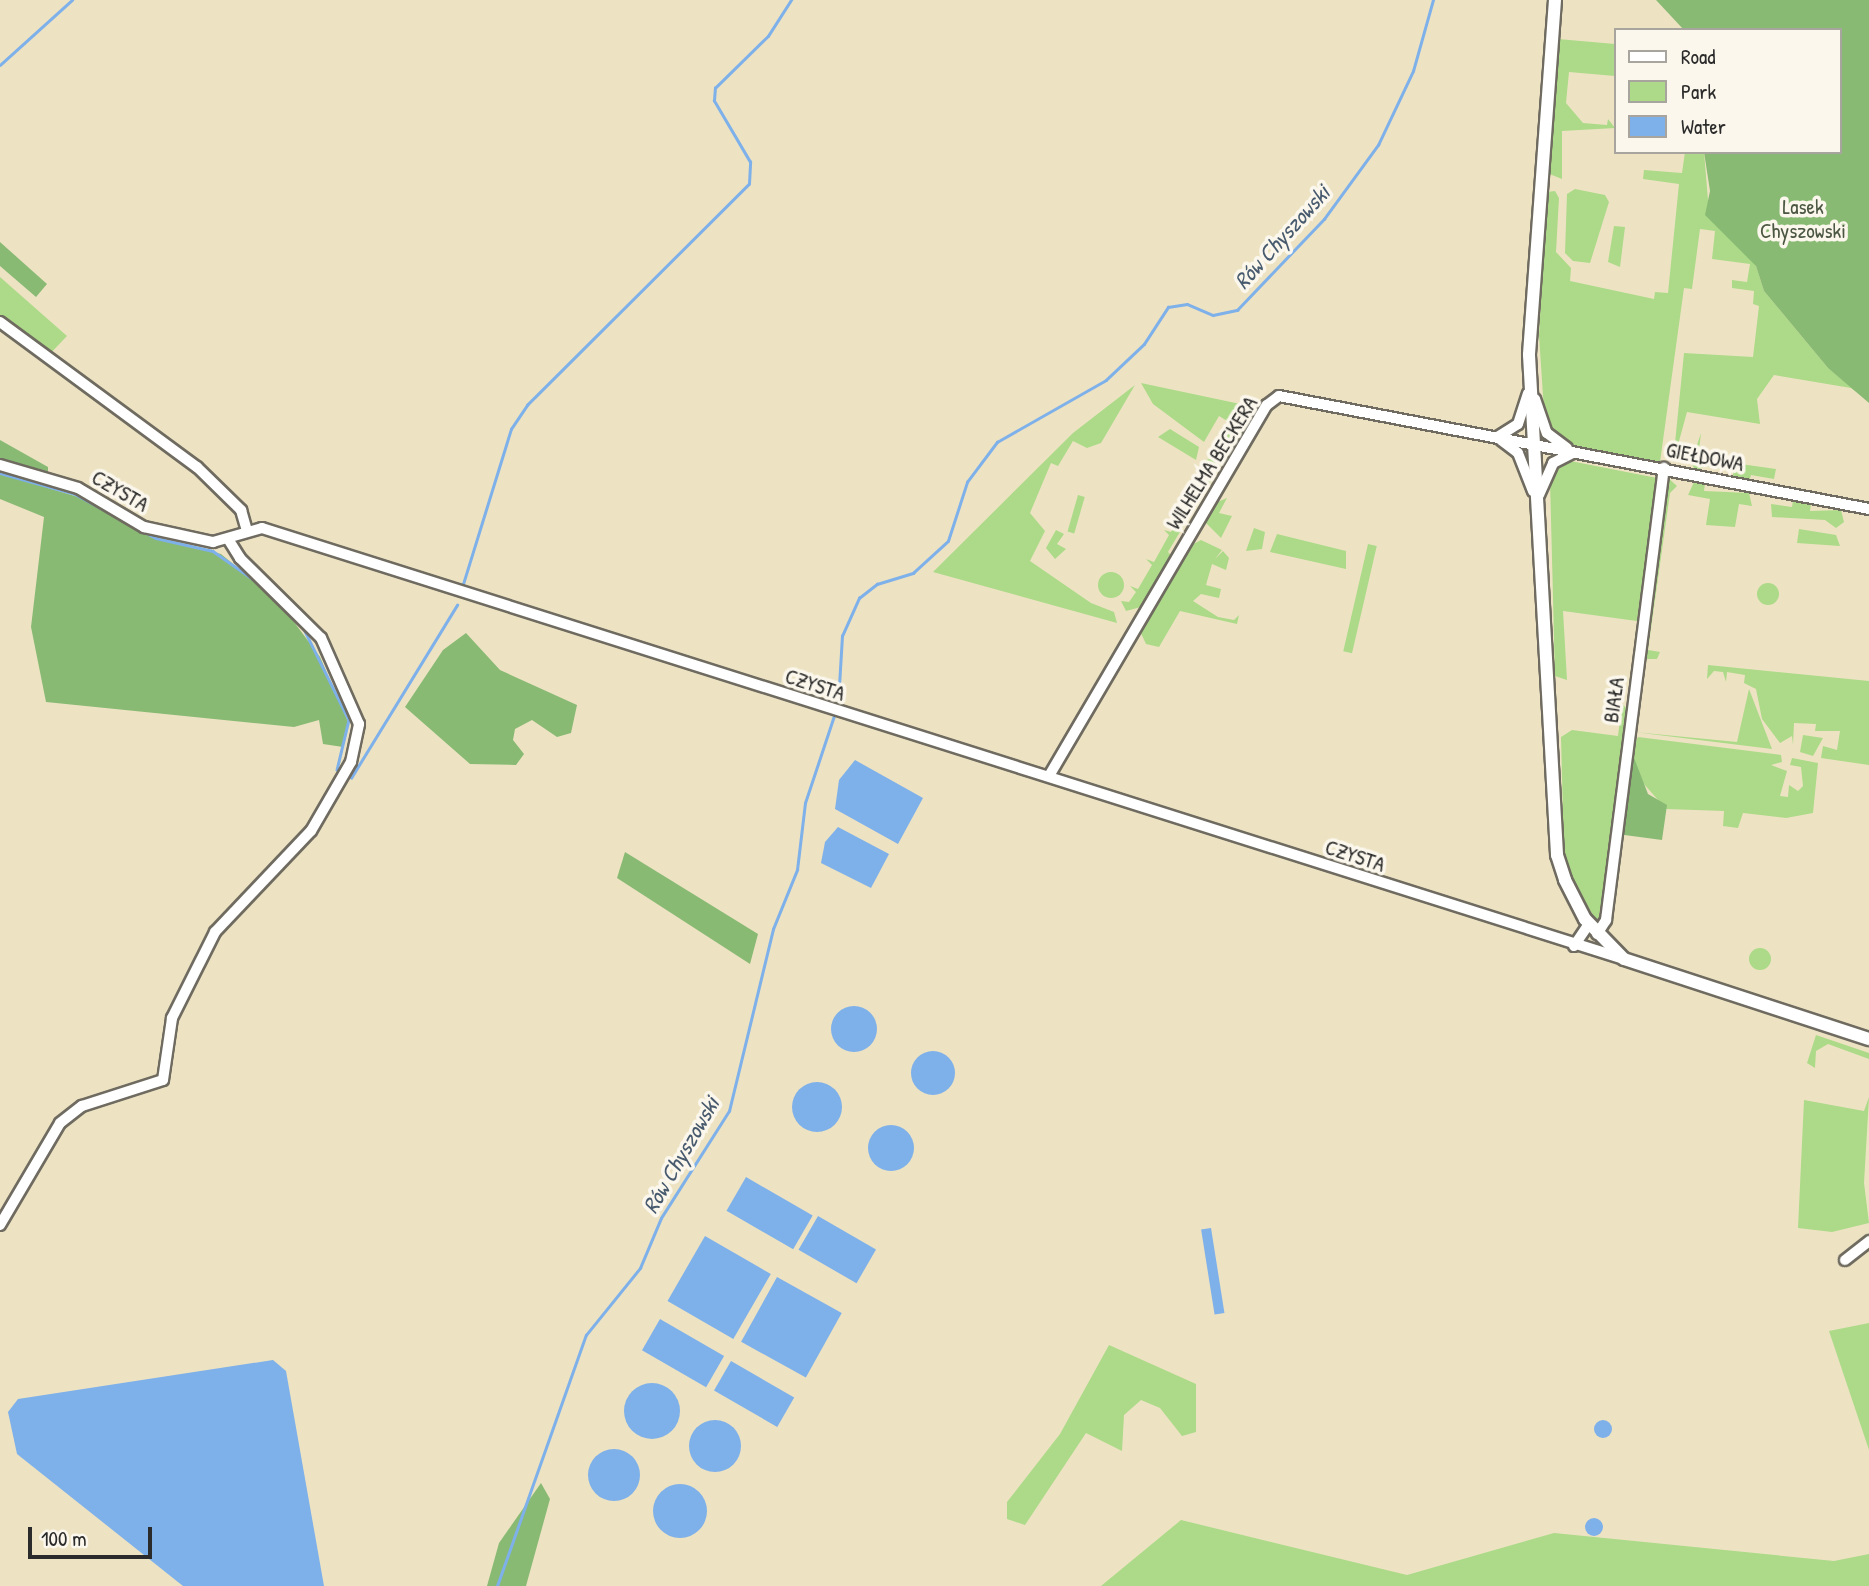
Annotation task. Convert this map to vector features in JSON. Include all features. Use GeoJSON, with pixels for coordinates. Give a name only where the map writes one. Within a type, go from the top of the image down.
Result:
{"type":"FeatureCollection","features":[{"type":"Feature","properties":{"kind":"main road"},"geometry":{"type":"LineString","coordinates":[[1555,0],[1531,257],[1530,383],[1557,855],[1593,929]]}},
{"type":"Feature","properties":{"kind":"main road","name":"CZYSTA"},"geometry":{"type":"LineString","coordinates":[[1593,929],[1624,959],[1869,1039]]}},
{"type":"Feature","properties":{"kind":"street"},"geometry":{"type":"LineString","coordinates":[[0,322],[197,467],[241,510],[247,531]]}},
{"type":"Feature","properties":{"kind":"street"},"geometry":{"type":"LineString","coordinates":[[1530,383],[1518,424],[1495,437],[1523,462],[1536,505]]}},
{"type":"Feature","properties":{"kind":"street"},"geometry":{"type":"LineString","coordinates":[[1530,383],[1547,433],[1577,452],[1548,469],[1536,505]]}},
{"type":"Feature","properties":{"kind":"street","name":"WILHELMA BECKERA"},"geometry":{"type":"LineString","coordinates":[[1049,776],[1267,405],[1279,396],[1533,444]]}},
{"type":"Feature","properties":{"kind":"street","name":"GIEŁDOWA"},"geometry":{"type":"LineString","coordinates":[[1533,444],[1869,509]]}},
{"type":"Feature","properties":{"kind":"street","name":"CZYSTA"},"geometry":{"type":"LineString","coordinates":[[0,465],[78,488],[144,527],[228,539],[262,528],[1049,776],[1574,946],[1624,959]]}},
{"type":"Feature","properties":{"kind":"street","name":"BIAŁA"},"geometry":{"type":"LineString","coordinates":[[1574,946],[1606,920],[1664,468]]}},
{"type":"Feature","properties":{"kind":"street"},"geometry":{"type":"LineString","coordinates":[[0,1225],[60,1123],[82,1106],[163,1080],[172,1018],[215,932],[311,831],[351,762],[359,723],[321,638],[240,558],[228,539]]}},
{"type":"Feature","properties":{"kind":"street"},"geometry":{"type":"LineString","coordinates":[[1845,1260],[1869,1241]]}},
{"type":"Feature","properties":{"kind":"green space","name":"Lasek Chyszowski"},"geometry":{"type":"Polygon","coordinates":[[[1656,0],[1869,0],[1869,403],[1828,368],[1764,291],[1756,266],[1705,215],[1710,191],[1704,154],[1841,154],[1841,28],[1682,28],[1656,0]]]}},
{"type":"Feature","properties":{"kind":"green space"},"geometry":{"type":"Polygon","coordinates":[[[1558,39],[1614,44],[1614,76],[1569,72],[1566,103],[1583,123],[1607,125],[1608,119],[1614,128],[1562,131],[1562,179],[1547,173],[1558,39]]]}},
{"type":"Feature","properties":{"kind":"green space"},"geometry":{"type":"Polygon","coordinates":[[[1685,154],[1704,154],[1708,200],[1756,266],[1764,291],[1828,368],[1864,397],[1851,388],[1774,375],[1757,399],[1760,424],[1687,412],[1673,463],[1684,353],[1753,357],[1759,306],[1753,304],[1754,291],[1732,288],[1732,280],[1747,282],[1750,264],[1712,259],[1715,231],[1700,229],[1692,289],[1684,288],[1660,462],[1577,448],[1551,429],[1544,411],[1539,335],[1547,192],[1555,191],[1559,198],[1556,252],[1571,268],[1570,281],[1654,299],[1655,292],[1668,293],[1679,184],[1643,179],[1644,170],[1682,173],[1685,154]]]}},
{"type":"Feature","properties":{"kind":"green space"},"geometry":{"type":"Polygon","coordinates":[[[1575,189],[1605,195],[1609,202],[1590,263],[1573,261],[1565,253],[1567,194],[1575,189]]]}},
{"type":"Feature","properties":{"kind":"green space"},"geometry":{"type":"Polygon","coordinates":[[[1614,226],[1625,227],[1620,267],[1608,262],[1614,226]]]}},
{"type":"Feature","properties":{"kind":"green space"},"geometry":{"type":"Polygon","coordinates":[[[0,242],[47,284],[36,297],[0,266],[0,242]]]}},
{"type":"Feature","properties":{"kind":"green space"},"geometry":{"type":"Polygon","coordinates":[[[0,277],[67,336],[46,358],[0,322],[0,277]]]}},
{"type":"Feature","properties":{"kind":"green space"},"geometry":{"type":"Polygon","coordinates":[[[1141,383],[1245,405],[1247,399],[1255,414],[1239,443],[1231,449],[1223,450],[1220,443],[1230,447],[1234,441],[1221,440],[1229,422],[1219,416],[1204,442],[1153,404],[1141,383]]]}},
{"type":"Feature","properties":{"kind":"green space"},"geometry":{"type":"Polygon","coordinates":[[[1135,385],[1101,443],[1087,448],[1073,441],[1058,466],[1051,463],[1030,513],[1045,531],[1030,561],[1091,603],[1114,612],[1117,623],[933,572],[1073,433],[1135,385]]]}},
{"type":"Feature","properties":{"kind":"green space"},"geometry":{"type":"Polygon","coordinates":[[[1170,429],[1199,447],[1196,460],[1158,437],[1170,429]]]}},
{"type":"Feature","properties":{"kind":"green space"},"geometry":{"type":"Polygon","coordinates":[[[1701,433],[1698,458],[1776,469],[1774,479],[1751,475],[1749,482],[1733,478],[1733,471],[1705,466],[1696,471],[1691,463],[1701,433]]]}},
{"type":"Feature","properties":{"kind":"green space"},"geometry":{"type":"Polygon","coordinates":[[[0,440],[48,467],[48,488],[85,499],[153,538],[221,554],[280,603],[320,657],[348,722],[343,747],[323,744],[319,720],[294,727],[46,702],[31,627],[44,517],[0,499],[0,440]]]}},
{"type":"Feature","properties":{"kind":"green space"},"geometry":{"type":"Polygon","coordinates":[[[1216,457],[1221,464],[1201,497],[1188,490],[1198,488],[1211,466],[1206,460],[1216,457]]]}},
{"type":"Feature","properties":{"kind":"green space"},"geometry":{"type":"Polygon","coordinates":[[[1565,460],[1657,478],[1637,621],[1563,611],[1567,680],[1555,676],[1550,480],[1555,464],[1565,460]]]}},
{"type":"Feature","properties":{"kind":"green space"},"geometry":{"type":"Polygon","coordinates":[[[1667,477],[1677,486],[1670,493],[1648,650],[1660,652],[1657,659],[1643,659],[1667,477]]]}},
{"type":"Feature","properties":{"kind":"green space"},"geometry":{"type":"Polygon","coordinates":[[[1694,482],[1705,484],[1704,491],[1749,493],[1752,506],[1739,504],[1735,527],[1706,525],[1710,499],[1688,495],[1694,482]]]}},
{"type":"Feature","properties":{"kind":"green space"},"geometry":{"type":"Polygon","coordinates":[[[1187,492],[1199,500],[1168,552],[1172,556],[1141,607],[1126,611],[1121,601],[1129,602],[1136,592],[1130,586],[1138,589],[1152,565],[1146,559],[1154,562],[1169,535],[1164,530],[1171,532],[1190,500],[1187,492]]]}},
{"type":"Feature","properties":{"kind":"green space"},"geometry":{"type":"Polygon","coordinates":[[[1078,495],[1085,497],[1074,533],[1068,532],[1078,495]]]}},
{"type":"Feature","properties":{"kind":"green space"},"geometry":{"type":"Polygon","coordinates":[[[1227,498],[1219,513],[1232,516],[1221,538],[1204,521],[1213,504],[1227,498]]]}},
{"type":"Feature","properties":{"kind":"green space"},"geometry":{"type":"Polygon","coordinates":[[[1793,501],[1811,504],[1810,511],[1841,510],[1844,522],[1836,528],[1825,520],[1772,517],[1771,504],[1792,507],[1793,501]]]}},
{"type":"Feature","properties":{"kind":"green space"},"geometry":{"type":"Polygon","coordinates":[[[1254,528],[1265,532],[1262,549],[1246,551],[1254,528]]]}},
{"type":"Feature","properties":{"kind":"green space"},"geometry":{"type":"Polygon","coordinates":[[[1799,529],[1836,535],[1840,546],[1797,543],[1799,529]]]}},
{"type":"Feature","properties":{"kind":"green space"},"geometry":{"type":"Polygon","coordinates":[[[1056,530],[1064,534],[1057,544],[1066,549],[1055,559],[1046,548],[1056,530]]]}},
{"type":"Feature","properties":{"kind":"green space"},"geometry":{"type":"Polygon","coordinates":[[[1277,534],[1346,551],[1346,569],[1270,552],[1277,534]]]}},
{"type":"Feature","properties":{"kind":"green space"},"geometry":{"type":"Polygon","coordinates":[[[1201,540],[1222,550],[1215,559],[1223,551],[1229,558],[1226,570],[1212,564],[1206,585],[1221,589],[1219,598],[1201,594],[1193,601],[1218,617],[1234,620],[1239,615],[1237,624],[1180,611],[1159,647],[1146,644],[1139,629],[1188,547],[1201,540]]]}},
{"type":"Feature","properties":{"kind":"green space"},"geometry":{"type":"Polygon","coordinates":[[[1368,544],[1377,546],[1352,653],[1343,651],[1368,544]]]}},
{"type":"Feature","properties":{"kind":"green space"},"geometry":{"type":"Polygon","coordinates":[[[1111,572],[1120,576],[1124,585],[1120,594],[1111,598],[1102,594],[1098,585],[1102,576],[1111,572]]]}},
{"type":"Feature","properties":{"kind":"green space"},"geometry":{"type":"Polygon","coordinates":[[[1768,583],[1776,586],[1779,594],[1776,602],[1768,605],[1760,602],[1757,594],[1760,586],[1768,583]]]}},
{"type":"Feature","properties":{"kind":"green space"},"geometry":{"type":"Polygon","coordinates":[[[466,633],[500,670],[577,705],[571,733],[557,737],[532,720],[515,729],[513,740],[524,754],[516,765],[470,764],[405,707],[443,650],[466,633]]]}},
{"type":"Feature","properties":{"kind":"green space"},"geometry":{"type":"Polygon","coordinates":[[[1708,665],[1869,681],[1869,765],[1821,758],[1823,746],[1837,750],[1840,731],[1815,731],[1816,724],[1794,723],[1793,745],[1792,736],[1780,743],[1762,719],[1756,689],[1744,683],[1745,675],[1727,672],[1726,682],[1723,672],[1714,671],[1707,679],[1708,665]]]}},
{"type":"Feature","properties":{"kind":"green space"},"geometry":{"type":"Polygon","coordinates":[[[1749,689],[1772,749],[1634,732],[1737,742],[1749,689]]]}},
{"type":"Feature","properties":{"kind":"green space"},"geometry":{"type":"Polygon","coordinates":[[[1622,704],[1630,711],[1598,924],[1571,879],[1564,854],[1561,737],[1572,730],[1618,736],[1622,704]]]}},
{"type":"Feature","properties":{"kind":"green space"},"geometry":{"type":"Polygon","coordinates":[[[1803,735],[1823,738],[1813,756],[1800,752],[1803,735]]]}},
{"type":"Feature","properties":{"kind":"green space"},"geometry":{"type":"Polygon","coordinates":[[[1638,737],[1781,755],[1782,762],[1771,765],[1787,771],[1780,796],[1788,797],[1789,785],[1798,791],[1803,786],[1801,767],[1790,765],[1792,758],[1818,763],[1813,813],[1786,818],[1743,813],[1738,828],[1723,826],[1724,811],[1666,809],[1636,775],[1631,750],[1638,737]]]}},
{"type":"Feature","properties":{"kind":"green space"},"geometry":{"type":"Polygon","coordinates":[[[1631,750],[1648,794],[1667,805],[1662,840],[1617,834],[1631,750]]]}},
{"type":"Feature","properties":{"kind":"green space"},"geometry":{"type":"Polygon","coordinates":[[[625,852],[758,934],[750,964],[617,878],[625,852]]]}},
{"type":"Feature","properties":{"kind":"green space"},"geometry":{"type":"Polygon","coordinates":[[[1756,948],[1764,948],[1771,955],[1771,963],[1764,970],[1756,970],[1749,963],[1749,955],[1756,948]]]}},
{"type":"Feature","properties":{"kind":"green space"},"geometry":{"type":"Polygon","coordinates":[[[1816,1035],[1869,1053],[1869,1059],[1828,1044],[1816,1051],[1815,1068],[1807,1063],[1816,1035]]]}},
{"type":"Feature","properties":{"kind":"green space"},"geometry":{"type":"Polygon","coordinates":[[[1869,1097],[1864,1183],[1869,1223],[1832,1232],[1798,1228],[1804,1100],[1864,1111],[1869,1097]]]}},
{"type":"Feature","properties":{"kind":"green space"},"geometry":{"type":"Polygon","coordinates":[[[1869,1323],[1869,1450],[1829,1331],[1869,1323]]]}},
{"type":"Feature","properties":{"kind":"green space"},"geometry":{"type":"Polygon","coordinates":[[[1109,1345],[1196,1384],[1196,1432],[1182,1436],[1160,1408],[1141,1400],[1124,1415],[1122,1451],[1086,1433],[1025,1525],[1007,1519],[1007,1502],[1060,1434],[1109,1345]]]}},
{"type":"Feature","properties":{"kind":"green space"},"geometry":{"type":"Polygon","coordinates":[[[541,1483],[550,1499],[526,1586],[487,1586],[499,1543],[541,1483]]]}},
{"type":"Feature","properties":{"kind":"green space"},"geometry":{"type":"Polygon","coordinates":[[[1181,1520],[1407,1575],[1554,1533],[1834,1561],[1869,1554],[1869,1586],[1101,1586],[1181,1520]]]}},
{"type":"Feature","properties":{"kind":"water"},"geometry":{"type":"Polygon","coordinates":[[[855,760],[923,798],[898,844],[835,809],[839,780],[855,760]]]}},
{"type":"Feature","properties":{"kind":"water"},"geometry":{"type":"Polygon","coordinates":[[[838,827],[889,854],[871,888],[821,863],[825,842],[838,827]]]}},
{"type":"Feature","properties":{"kind":"water"},"geometry":{"type":"Polygon","coordinates":[[[854,1006],[870,1013],[877,1029],[870,1045],[854,1052],[838,1045],[831,1029],[838,1013],[854,1006]]]}},
{"type":"Feature","properties":{"kind":"water"},"geometry":{"type":"Polygon","coordinates":[[[933,1051],[948,1058],[955,1073],[948,1088],[933,1095],[918,1088],[911,1073],[918,1058],[933,1051]]]}},
{"type":"Feature","properties":{"kind":"water"},"geometry":{"type":"Polygon","coordinates":[[[817,1082],[834,1090],[842,1107],[834,1124],[817,1132],[800,1124],[792,1107],[800,1090],[817,1082]]]}},
{"type":"Feature","properties":{"kind":"water"},"geometry":{"type":"Polygon","coordinates":[[[891,1125],[907,1132],[914,1148],[907,1164],[891,1171],[875,1164],[868,1148],[875,1132],[891,1125]]]}},
{"type":"Feature","properties":{"kind":"water"},"geometry":{"type":"Polygon","coordinates":[[[746,1177],[813,1216],[793,1249],[726,1211],[746,1177]]]}},
{"type":"Feature","properties":{"kind":"water"},"geometry":{"type":"Polygon","coordinates":[[[818,1216],[876,1250],[857,1283],[798,1250],[818,1216]]]}},
{"type":"Feature","properties":{"kind":"water"},"geometry":{"type":"Polygon","coordinates":[[[1211,1228],[1224,1313],[1215,1315],[1201,1230],[1211,1228]]]}},
{"type":"Feature","properties":{"kind":"water"},"geometry":{"type":"Polygon","coordinates":[[[705,1236],[771,1274],[733,1339],[668,1301],[705,1236]]]}},
{"type":"Feature","properties":{"kind":"water"},"geometry":{"type":"Polygon","coordinates":[[[777,1277],[842,1313],[806,1378],[741,1342],[777,1277]]]}},
{"type":"Feature","properties":{"kind":"water"},"geometry":{"type":"Polygon","coordinates":[[[660,1319],[724,1356],[706,1387],[642,1350],[660,1319]]]}},
{"type":"Feature","properties":{"kind":"water"},"geometry":{"type":"Polygon","coordinates":[[[273,1360],[286,1371],[324,1586],[183,1586],[17,1454],[8,1412],[18,1399],[273,1360]]]}},
{"type":"Feature","properties":{"kind":"water"},"geometry":{"type":"Polygon","coordinates":[[[731,1361],[794,1398],[777,1427],[714,1390],[731,1361]]]}},
{"type":"Feature","properties":{"kind":"water"},"geometry":{"type":"Polygon","coordinates":[[[652,1383],[663,1385],[672,1391],[678,1400],[678,1422],[672,1431],[663,1437],[652,1439],[641,1437],[632,1431],[626,1422],[624,1411],[626,1400],[632,1391],[641,1385],[652,1383]]]}},
{"type":"Feature","properties":{"kind":"water"},"geometry":{"type":"Polygon","coordinates":[[[715,1420],[725,1422],[733,1428],[739,1436],[739,1456],[733,1464],[725,1470],[715,1472],[705,1470],[697,1464],[691,1456],[689,1446],[691,1436],[697,1428],[705,1422],[715,1420]]]}},
{"type":"Feature","properties":{"kind":"water"},"geometry":{"type":"Polygon","coordinates":[[[1603,1420],[1609,1423],[1612,1429],[1609,1435],[1603,1438],[1597,1435],[1594,1429],[1597,1423],[1603,1420]]]}},
{"type":"Feature","properties":{"kind":"water"},"geometry":{"type":"Polygon","coordinates":[[[614,1449],[624,1451],[632,1457],[638,1465],[638,1485],[632,1493],[624,1499],[614,1501],[604,1499],[596,1493],[590,1485],[588,1475],[590,1465],[596,1457],[604,1451],[614,1449]]]}},
{"type":"Feature","properties":{"kind":"water"},"geometry":{"type":"Polygon","coordinates":[[[680,1484],[699,1492],[707,1511],[699,1530],[680,1538],[661,1530],[653,1511],[661,1492],[680,1484]]]}},
{"type":"Feature","properties":{"kind":"water"},"geometry":{"type":"Polygon","coordinates":[[[1590,1518],[1598,1518],[1603,1527],[1601,1534],[1590,1536],[1585,1531],[1585,1523],[1590,1518]]]}},
{"type":"Feature","properties":{"kind":"waterway"},"geometry":{"type":"LineString","coordinates":[[0,65],[72,0]]}},
{"type":"Feature","properties":{"kind":"waterway"},"geometry":{"type":"LineString","coordinates":[[463,584],[511,429],[527,405],[749,184],[750,162],[714,101],[715,88],[768,36],[791,0]]}},
{"type":"Feature","properties":{"kind":"waterway","name":"Rów Chyszowski"},"geometry":{"type":"LineString","coordinates":[[838,703],[842,636],[859,598],[877,584],[913,573],[948,541],[967,482],[997,442],[1106,380],[1144,344],[1168,307],[1187,304],[1213,315],[1237,310],[1324,219],[1378,145],[1413,71],[1433,0]]}},
{"type":"Feature","properties":{"kind":"waterway"},"geometry":{"type":"LineString","coordinates":[[0,473],[75,494],[156,538],[213,551],[260,584]]}},
{"type":"Feature","properties":{"kind":"waterway"},"geometry":{"type":"LineString","coordinates":[[351,778],[457,605]]}},
{"type":"Feature","properties":{"kind":"waterway"},"geometry":{"type":"LineString","coordinates":[[302,625],[349,720],[337,770]]}},
{"type":"Feature","properties":{"kind":"waterway","name":"Rów Chyszowski"},"geometry":{"type":"LineString","coordinates":[[497,1586],[586,1335],[640,1268],[661,1218],[729,1111],[773,929],[797,870],[805,803],[834,716]]}}]}
